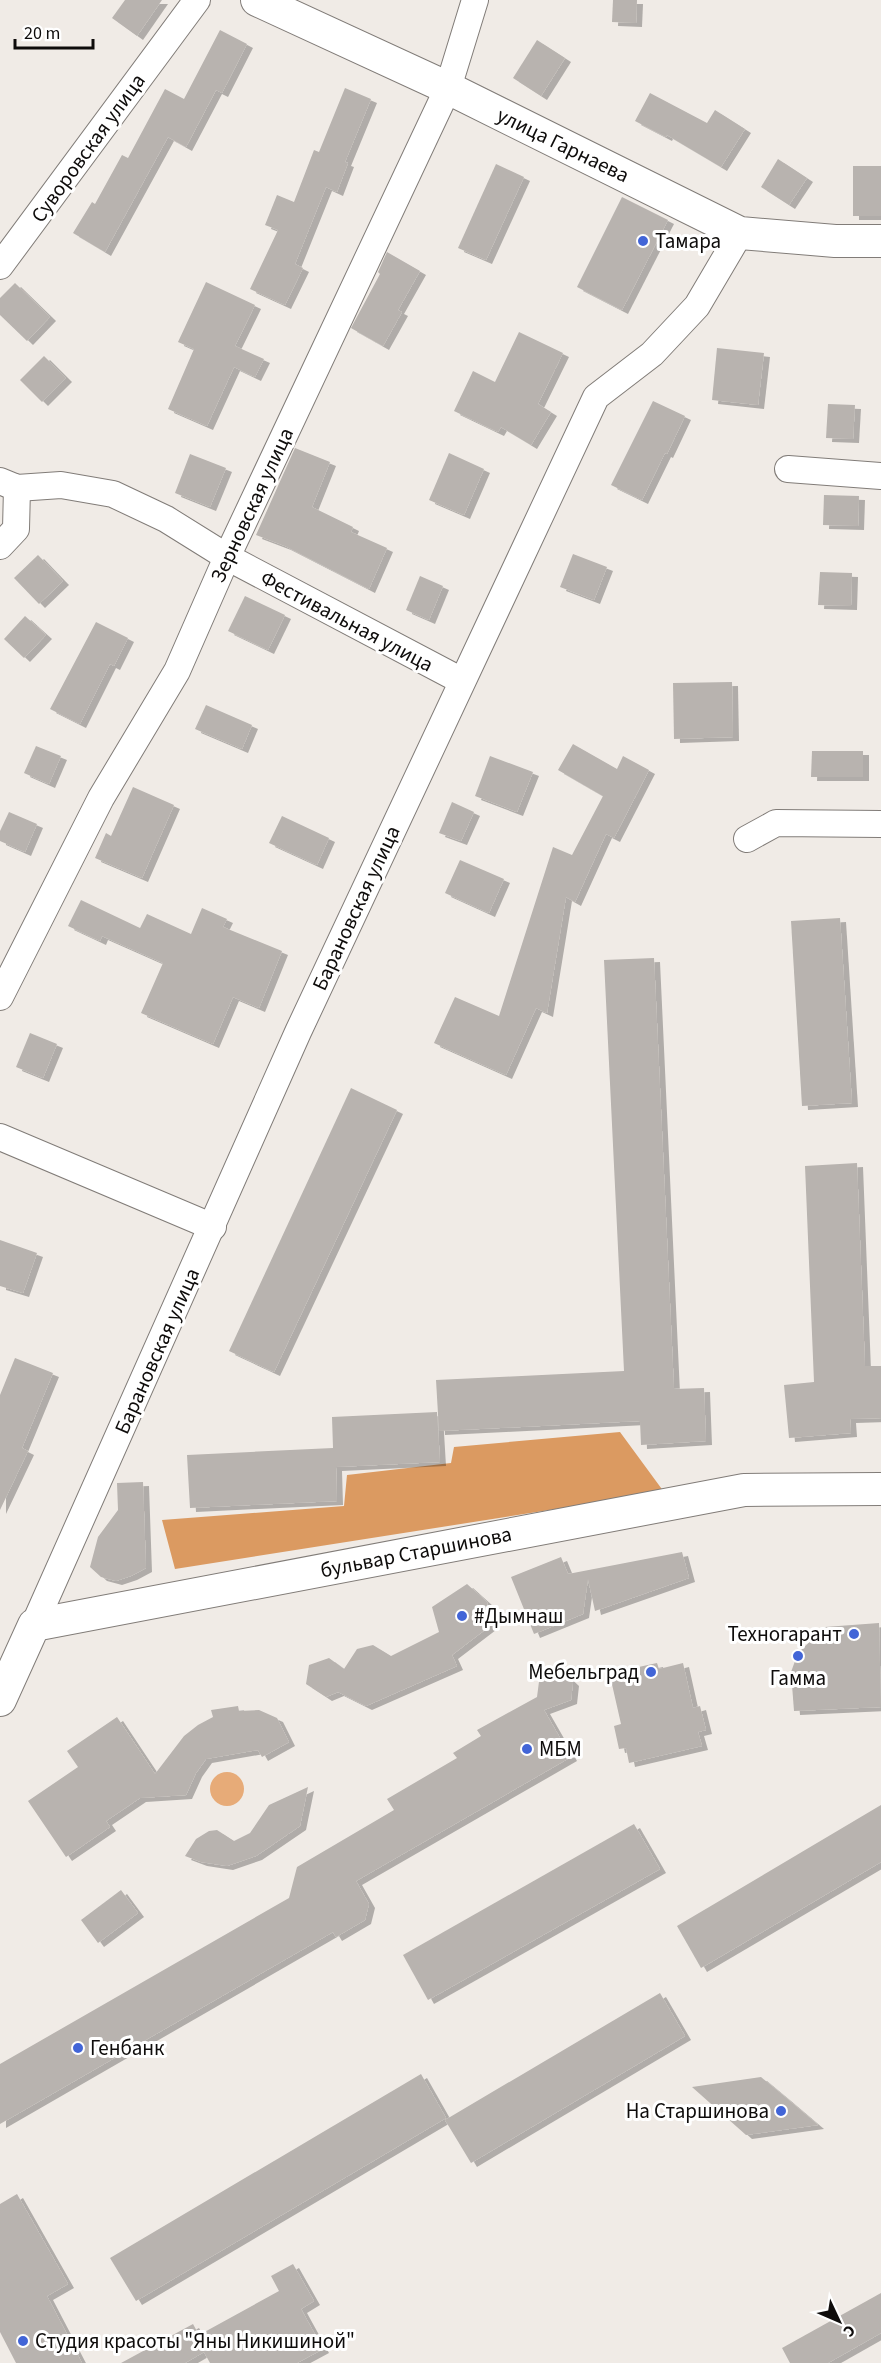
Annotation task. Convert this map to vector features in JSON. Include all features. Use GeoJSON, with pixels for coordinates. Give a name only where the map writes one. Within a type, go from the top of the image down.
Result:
{"type":"FeatureCollection","features":[{"type":"Feature","properties":{"kind":"street","name":"Суворовская улица"},"geometry":{"type":"LineString","coordinates":[[0,266],[197,0]]}},
{"type":"Feature","properties":{"kind":"street","name":"улица Гарнаева"},"geometry":{"type":"LineString","coordinates":[[257,0],[448,88],[740,233],[835,241],[881,241]]}},
{"type":"Feature","properties":{"kind":"street","name":"Зерновская улица"},"geometry":{"type":"LineString","coordinates":[[0,997],[100,798],[177,671],[227,557],[448,88],[475,0]]}},
{"type":"Feature","properties":{"kind":"street","name":"Барановская улица"},"geometry":{"type":"LineString","coordinates":[[34,1625],[298,1032],[596,397],[652,354],[697,306],[740,233]]}},
{"type":"Feature","properties":{"kind":"street"},"geometry":{"type":"LineString","coordinates":[[788,468],[881,476]]}},
{"type":"Feature","properties":{"kind":"street","name":"Фестивальная улица"},"geometry":{"type":"LineString","coordinates":[[8,484],[61,485],[113,494],[166,519],[227,557],[462,681]]}},
{"type":"Feature","properties":{"kind":"street"},"geometry":{"type":"LineString","coordinates":[[0,546],[16,529],[8,484]]}},
{"type":"Feature","properties":{"kind":"street"},"geometry":{"type":"LineString","coordinates":[[747,839],[776,823],[881,824]]}},
{"type":"Feature","properties":{"kind":"street"},"geometry":{"type":"LineString","coordinates":[[0,1137],[127,1193],[213,1227]]}},
{"type":"Feature","properties":{"kind":"street","name":"бульвар Старшинова"},"geometry":{"type":"LineString","coordinates":[[34,1625],[744,1490],[881,1489]]}},
{"type":"Feature","properties":{"kind":"street"},"geometry":{"type":"LineString","coordinates":[[0,1700],[34,1625]]}},
{"type":"Feature","properties":{"kind":"shaded area"},"geometry":{"type":"Polygon","coordinates":[[[620,1432],[664,1492],[175,1569],[162,1520],[344,1506],[347,1475],[451,1463],[454,1447],[620,1432]]]}},
{"type":"Feature","properties":{"kind":"shaded area"},"geometry":{"type":"Polygon","coordinates":[[[227,1772],[239,1777],[244,1789],[239,1801],[227,1806],[215,1801],[210,1789],[215,1777],[227,1772]]]}},
{"type":"Feature","properties":{"kind":"building"},"geometry":{"type":"Polygon","coordinates":[[[125,0],[162,0],[137,36],[112,18],[125,0]]]}},
{"type":"Feature","properties":{"kind":"building"},"geometry":{"type":"Polygon","coordinates":[[[613,0],[637,0],[636,23],[612,22],[613,0]]]}},
{"type":"Feature","properties":{"kind":"building"},"geometry":{"type":"Polygon","coordinates":[[[220,30],[247,44],[222,93],[216,90],[186,147],[168,137],[105,252],[73,233],[92,202],[95,204],[122,155],[128,158],[165,89],[184,99],[220,30]]]}},
{"type":"Feature","properties":{"kind":"building"},"geometry":{"type":"Polygon","coordinates":[[[537,40],[565,58],[541,96],[513,78],[537,40]]]}},
{"type":"Feature","properties":{"kind":"building"},"geometry":{"type":"Polygon","coordinates":[[[345,88],[371,99],[345,162],[348,163],[337,192],[326,187],[295,264],[303,268],[285,305],[250,289],[278,230],[265,225],[277,195],[294,202],[314,150],[319,152],[345,88]]]}},
{"type":"Feature","properties":{"kind":"building"},"geometry":{"type":"Polygon","coordinates":[[[650,93],[707,123],[715,110],[745,129],[721,167],[667,135],[666,137],[635,121],[650,93]]]}},
{"type":"Feature","properties":{"kind":"building"},"geometry":{"type":"Polygon","coordinates":[[[778,159],[807,178],[789,205],[761,187],[778,159]]]}},
{"type":"Feature","properties":{"kind":"building"},"geometry":{"type":"Polygon","coordinates":[[[496,164],[524,177],[486,260],[458,248],[496,164]]]}},
{"type":"Feature","properties":{"kind":"building"},"geometry":{"type":"Polygon","coordinates":[[[853,166],[881,166],[881,216],[853,216],[853,166]]]}},
{"type":"Feature","properties":{"kind":"building"},"geometry":{"type":"Polygon","coordinates":[[[622,197],[668,220],[622,310],[577,287],[622,197]]]}},
{"type":"Feature","properties":{"kind":"building"},"geometry":{"type":"Polygon","coordinates":[[[387,252],[420,271],[398,310],[402,312],[383,346],[351,328],[380,274],[378,272],[387,252]]]}},
{"type":"Feature","properties":{"kind":"building"},"geometry":{"type":"Polygon","coordinates":[[[206,282],[255,305],[235,346],[264,359],[255,377],[234,367],[207,426],[168,409],[194,349],[178,342],[206,282]]]}},
{"type":"Feature","properties":{"kind":"building"},"geometry":{"type":"Polygon","coordinates":[[[15,283],[50,317],[27,341],[0,315],[0,298],[15,283]]]}},
{"type":"Feature","properties":{"kind":"building"},"geometry":{"type":"Polygon","coordinates":[[[519,332],[563,353],[538,404],[551,412],[531,445],[501,427],[498,432],[454,411],[473,371],[495,382],[519,332]]]}},
{"type":"Feature","properties":{"kind":"building"},"geometry":{"type":"Polygon","coordinates":[[[717,348],[764,353],[758,405],[712,400],[717,348]]]}},
{"type":"Feature","properties":{"kind":"building"},"geometry":{"type":"Polygon","coordinates":[[[44,356],[66,378],[42,402],[20,380],[44,356]]]}},
{"type":"Feature","properties":{"kind":"building"},"geometry":{"type":"Polygon","coordinates":[[[653,401],[685,416],[642,500],[611,485],[653,401]]]}},
{"type":"Feature","properties":{"kind":"building"},"geometry":{"type":"Polygon","coordinates":[[[828,404],[855,405],[853,439],[826,438],[828,404]]]}},
{"type":"Feature","properties":{"kind":"building"},"geometry":{"type":"Polygon","coordinates":[[[295,448],[330,462],[312,507],[353,527],[351,532],[387,548],[369,589],[285,546],[256,535],[295,448]]]}},
{"type":"Feature","properties":{"kind":"building"},"geometry":{"type":"Polygon","coordinates":[[[449,453],[484,469],[464,515],[429,500],[449,453]]]}},
{"type":"Feature","properties":{"kind":"building"},"geometry":{"type":"Polygon","coordinates":[[[190,454],[226,468],[210,507],[175,493],[190,454]]]}},
{"type":"Feature","properties":{"kind":"building"},"geometry":{"type":"Polygon","coordinates":[[[824,495],[859,496],[858,526],[823,525],[824,495]]]}},
{"type":"Feature","properties":{"kind":"building"},"geometry":{"type":"Polygon","coordinates":[[[573,554],[607,567],[594,600],[560,587],[573,554]]]}},
{"type":"Feature","properties":{"kind":"building"},"geometry":{"type":"Polygon","coordinates":[[[38,555],[63,581],[39,604],[14,578],[38,555]]]}},
{"type":"Feature","properties":{"kind":"building"},"geometry":{"type":"Polygon","coordinates":[[[820,572],[852,573],[851,606],[818,605],[820,572]]]}},
{"type":"Feature","properties":{"kind":"building"},"geometry":{"type":"Polygon","coordinates":[[[420,576],[443,586],[429,620],[406,610],[420,576]]]}},
{"type":"Feature","properties":{"kind":"building"},"geometry":{"type":"Polygon","coordinates":[[[245,596],[285,615],[268,650],[228,631],[245,596]]]}},
{"type":"Feature","properties":{"kind":"building"},"geometry":{"type":"Polygon","coordinates":[[[25,616],[46,635],[24,658],[4,639],[25,616]]]}},
{"type":"Feature","properties":{"kind":"building"},"geometry":{"type":"Polygon","coordinates":[[[96,622],[128,638],[114,666],[110,664],[80,724],[50,709],[96,622]]]}},
{"type":"Feature","properties":{"kind":"building"},"geometry":{"type":"Polygon","coordinates":[[[732,682],[733,737],[674,739],[673,683],[732,682]]]}},
{"type":"Feature","properties":{"kind":"building"},"geometry":{"type":"Polygon","coordinates":[[[206,705],[252,725],[242,749],[195,729],[206,705]]]}},
{"type":"Feature","properties":{"kind":"building"},"geometry":{"type":"Polygon","coordinates":[[[573,744],[617,769],[623,756],[649,770],[614,838],[606,834],[575,902],[566,897],[547,1013],[536,1008],[506,1075],[434,1043],[455,997],[499,1016],[553,847],[572,855],[603,796],[558,770],[573,744]]]}},
{"type":"Feature","properties":{"kind":"building"},"geometry":{"type":"Polygon","coordinates":[[[36,746],[61,756],[49,784],[24,773],[36,746]]]}},
{"type":"Feature","properties":{"kind":"building"},"geometry":{"type":"Polygon","coordinates":[[[812,751],[863,751],[863,777],[811,777],[812,751]]]}},
{"type":"Feature","properties":{"kind":"building"},"geometry":{"type":"Polygon","coordinates":[[[490,756],[533,772],[517,812],[475,796],[490,756]]]}},
{"type":"Feature","properties":{"kind":"building"},"geometry":{"type":"Polygon","coordinates":[[[133,787],[174,805],[142,878],[95,858],[106,833],[111,836],[133,787]]]}},
{"type":"Feature","properties":{"kind":"building"},"geometry":{"type":"Polygon","coordinates":[[[452,802],[474,812],[461,841],[439,833],[452,802]]]}},
{"type":"Feature","properties":{"kind":"building"},"geometry":{"type":"Polygon","coordinates":[[[9,812],[37,824],[25,852],[0,841],[0,831],[9,812]]]}},
{"type":"Feature","properties":{"kind":"building"},"geometry":{"type":"Polygon","coordinates":[[[282,816],[329,838],[317,865],[269,843],[282,816]]]}},
{"type":"Feature","properties":{"kind":"building"},"geometry":{"type":"Polygon","coordinates":[[[460,860],[504,879],[489,913],[445,893],[460,860]]]}},
{"type":"Feature","properties":{"kind":"building"},"geometry":{"type":"Polygon","coordinates":[[[81,900],[140,928],[147,914],[191,934],[202,908],[227,919],[223,927],[282,951],[259,1008],[233,997],[213,1044],[141,1013],[163,963],[102,936],[100,941],[68,926],[81,900]]]}},
{"type":"Feature","properties":{"kind":"building"},"geometry":{"type":"Polygon","coordinates":[[[840,918],[852,1103],[802,1106],[791,921],[840,918]]]}},
{"type":"Feature","properties":{"kind":"building"},"geometry":{"type":"Polygon","coordinates":[[[654,958],[674,1389],[704,1388],[706,1441],[641,1445],[640,1421],[439,1431],[436,1380],[624,1371],[604,960],[654,958]]]}},
{"type":"Feature","properties":{"kind":"building"},"geometry":{"type":"Polygon","coordinates":[[[30,1033],[57,1044],[43,1078],[16,1067],[30,1033]]]}},
{"type":"Feature","properties":{"kind":"building"},"geometry":{"type":"Polygon","coordinates":[[[351,1088],[397,1110],[274,1372],[229,1351],[351,1088]]]}},
{"type":"Feature","properties":{"kind":"building"},"geometry":{"type":"Polygon","coordinates":[[[857,1163],[865,1366],[881,1366],[881,1418],[850,1419],[851,1433],[789,1438],[784,1385],[814,1382],[805,1166],[857,1163]]]}},
{"type":"Feature","properties":{"kind":"building"},"geometry":{"type":"Polygon","coordinates":[[[0,1240],[37,1253],[23,1293],[0,1286],[0,1240]]]}},
{"type":"Feature","properties":{"kind":"building"},"geometry":{"type":"Polygon","coordinates":[[[15,1358],[53,1373],[22,1448],[28,1451],[0,1510],[0,1395],[15,1358]]]}},
{"type":"Feature","properties":{"kind":"building"},"geometry":{"type":"Polygon","coordinates":[[[437,1412],[440,1462],[336,1467],[337,1501],[190,1508],[187,1455],[333,1448],[332,1417],[437,1412]]]}},
{"type":"Feature","properties":{"kind":"building"},"geometry":{"type":"Polygon","coordinates":[[[143,1482],[146,1568],[116,1581],[101,1577],[90,1567],[98,1537],[118,1510],[117,1483],[143,1482]]]}},
{"type":"Feature","properties":{"kind":"building"},"geometry":{"type":"Polygon","coordinates":[[[682,1552],[689,1578],[595,1611],[588,1579],[583,1614],[534,1634],[511,1577],[561,1557],[568,1574],[682,1552]]]}},
{"type":"Feature","properties":{"kind":"building"},"geometry":{"type":"Polygon","coordinates":[[[467,1584],[487,1602],[490,1626],[452,1655],[457,1666],[366,1706],[338,1692],[326,1697],[306,1684],[309,1665],[329,1658],[344,1669],[357,1649],[373,1645],[391,1656],[439,1632],[432,1607],[467,1584]]]}},
{"type":"Feature","properties":{"kind":"building"},"geometry":{"type":"Polygon","coordinates":[[[879,1623],[881,1707],[794,1711],[791,1672],[798,1653],[825,1627],[879,1623]]]}},
{"type":"Feature","properties":{"kind":"building"},"geometry":{"type":"Polygon","coordinates":[[[657,1663],[659,1669],[683,1663],[693,1708],[700,1706],[706,1730],[698,1732],[702,1746],[629,1763],[626,1748],[619,1749],[614,1726],[621,1724],[611,1680],[636,1674],[634,1668],[657,1663]]]}},
{"type":"Feature","properties":{"kind":"building"},"geometry":{"type":"Polygon","coordinates":[[[557,1667],[573,1682],[571,1700],[544,1710],[571,1757],[356,1881],[369,1904],[365,1920],[336,1937],[333,1932],[0,2124],[0,2064],[289,1898],[297,1867],[394,1810],[387,1799],[457,1758],[453,1753],[481,1736],[477,1730],[537,1697],[540,1674],[557,1667]]]}},
{"type":"Feature","properties":{"kind":"building"},"geometry":{"type":"Polygon","coordinates":[[[238,1706],[239,1711],[259,1710],[277,1718],[289,1742],[262,1757],[258,1750],[206,1759],[196,1773],[186,1795],[140,1798],[106,1821],[110,1827],[66,1857],[28,1801],[78,1767],[67,1751],[117,1717],[155,1774],[184,1736],[213,1717],[211,1710],[238,1706]]]}},
{"type":"Feature","properties":{"kind":"building"},"geometry":{"type":"Polygon","coordinates":[[[308,1787],[300,1826],[256,1856],[227,1866],[201,1862],[185,1856],[196,1839],[209,1831],[217,1830],[234,1841],[250,1833],[269,1805],[308,1787]]]}},
{"type":"Feature","properties":{"kind":"building"},"geometry":{"type":"Polygon","coordinates":[[[881,1805],[881,1862],[701,1968],[677,1926],[881,1805]]]}},
{"type":"Feature","properties":{"kind":"building"},"geometry":{"type":"Polygon","coordinates":[[[634,1824],[660,1869],[428,2000],[403,1955],[634,1824]]]}},
{"type":"Feature","properties":{"kind":"building"},"geometry":{"type":"Polygon","coordinates":[[[121,1890],[138,1913],[98,1943],[81,1920],[121,1890]]]}},
{"type":"Feature","properties":{"kind":"building"},"geometry":{"type":"Polygon","coordinates":[[[660,1993],[685,2036],[471,2163],[445,2120],[660,1993]]]}},
{"type":"Feature","properties":{"kind":"building"},"geometry":{"type":"Polygon","coordinates":[[[421,2074],[446,2118],[136,2301],[110,2258],[421,2074]]]}},
{"type":"Feature","properties":{"kind":"building"},"geometry":{"type":"Polygon","coordinates":[[[761,2077],[818,2125],[746,2135],[692,2087],[761,2077]]]}},
{"type":"Feature","properties":{"kind":"building"},"geometry":{"type":"Polygon","coordinates":[[[17,2194],[68,2284],[47,2296],[82,2363],[16,2363],[0,2332],[0,2204],[17,2194]]]}},
{"type":"Feature","properties":{"kind":"building"},"geometry":{"type":"Polygon","coordinates":[[[293,2264],[314,2301],[301,2309],[323,2349],[297,2363],[210,2363],[204,2352],[185,2363],[121,2363],[193,2324],[199,2335],[279,2291],[271,2276],[293,2264]]]}},
{"type":"Feature","properties":{"kind":"building"},"geometry":{"type":"Polygon","coordinates":[[[881,2293],[881,2333],[828,2363],[790,2363],[782,2348],[881,2293]]]}},
{"type":"Feature","properties":{"kind":"place","name":"Тамара"},"geometry":{"type":"Point","coordinates":[643,241]}},
{"type":"Feature","properties":{"kind":"place","name":"#Дымнаш"},"geometry":{"type":"Point","coordinates":[462,1616]}},
{"type":"Feature","properties":{"kind":"place","name":"Техногарант"},"geometry":{"type":"Point","coordinates":[854,1634]}},
{"type":"Feature","properties":{"kind":"place","name":"Гамма"},"geometry":{"type":"Point","coordinates":[798,1656]}},
{"type":"Feature","properties":{"kind":"place","name":"Мебельград"},"geometry":{"type":"Point","coordinates":[651,1672]}},
{"type":"Feature","properties":{"kind":"place","name":"МБМ"},"geometry":{"type":"Point","coordinates":[527,1749]}},
{"type":"Feature","properties":{"kind":"place","name":"Генбанк"},"geometry":{"type":"Point","coordinates":[78,2048]}},
{"type":"Feature","properties":{"kind":"place","name":"На Старшинова"},"geometry":{"type":"Point","coordinates":[781,2111]}},
{"type":"Feature","properties":{"kind":"place","name":"Студия красоты \"Яны Никишиной\""},"geometry":{"type":"Point","coordinates":[23,2341]}}]}
